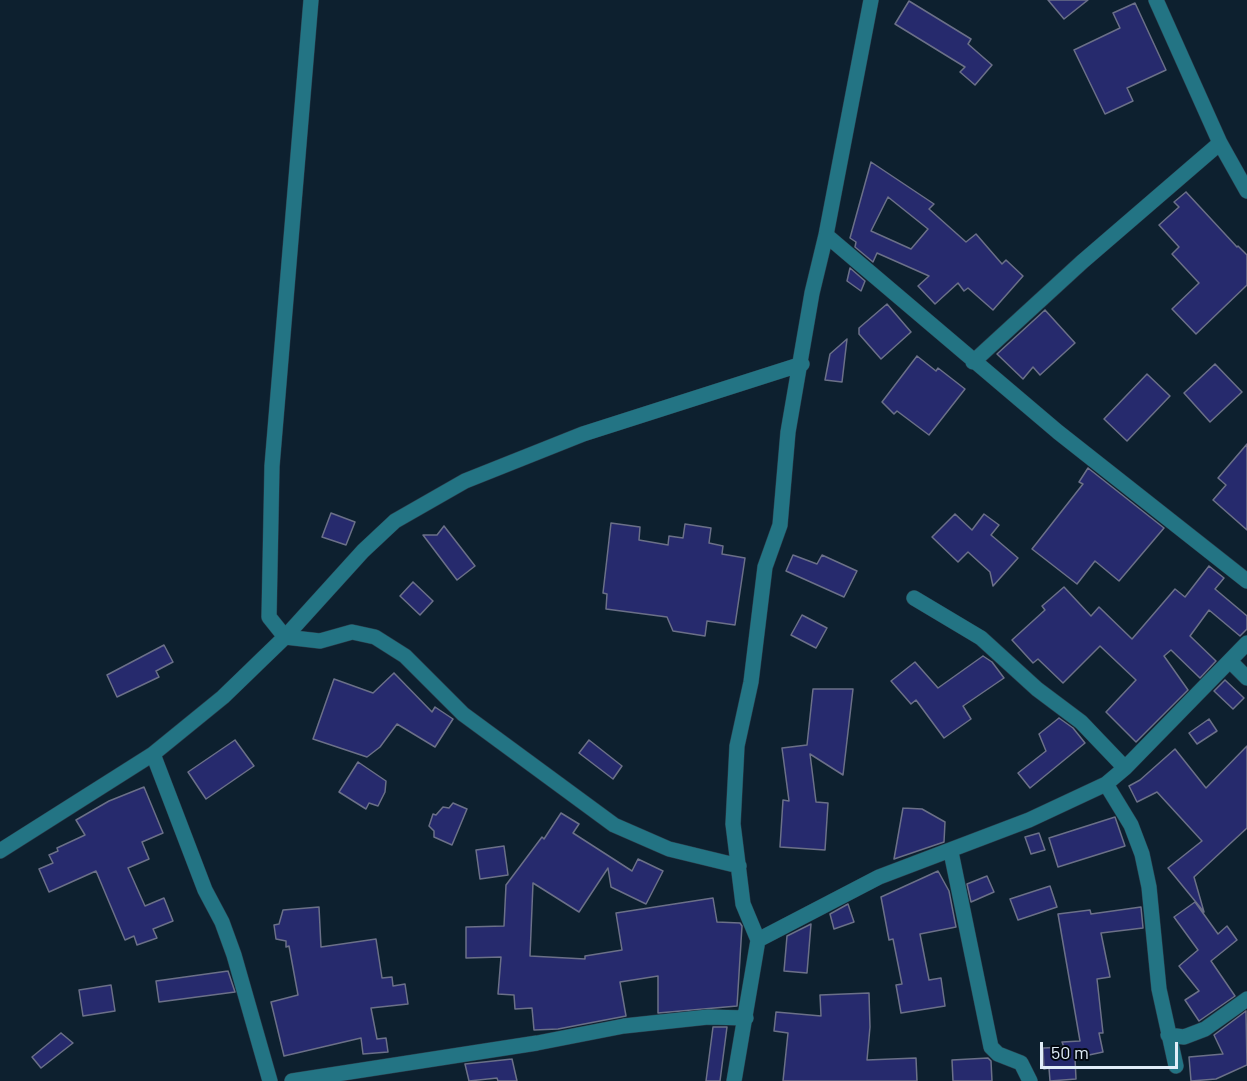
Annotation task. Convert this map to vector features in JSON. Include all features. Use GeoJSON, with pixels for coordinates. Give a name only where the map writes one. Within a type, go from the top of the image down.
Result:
{"type":"FeatureCollection","features":[{"type":"Feature","properties":{"kind":"street"},"geometry":{"type":"LineString","coordinates":[[311,0],[272,466],[269,617],[285,637],[320,641],[352,632],[375,637],[405,656],[464,714],[614,825],[669,849],[739,866]]}},
{"type":"Feature","properties":{"kind":"street"},"geometry":{"type":"LineString","coordinates":[[734,1081],[758,940],[743,904],[734,824],[737,746],[751,682],[765,567],[780,525],[788,432],[802,364],[812,293],[826,235],[871,0]]}},
{"type":"Feature","properties":{"kind":"street"},"geometry":{"type":"LineString","coordinates":[[1156,0],[1220,143],[1247,191]]}},
{"type":"Feature","properties":{"kind":"street"},"geometry":{"type":"LineString","coordinates":[[973,362],[1082,262],[1220,143]]}},
{"type":"Feature","properties":{"kind":"street"},"geometry":{"type":"LineString","coordinates":[[826,235],[973,362],[1247,581]]}},
{"type":"Feature","properties":{"kind":"street"},"geometry":{"type":"LineString","coordinates":[[0,851],[153,754],[223,697],[285,637],[363,551],[395,521],[465,481],[582,434],[802,364]]}},
{"type":"Feature","properties":{"kind":"street"},"geometry":{"type":"LineString","coordinates":[[914,598],[981,638],[1036,689],[1081,722],[1125,768]]}},
{"type":"Feature","properties":{"kind":"street"},"geometry":{"type":"LineString","coordinates":[[758,940],[879,878],[951,852],[1106,784],[1125,768],[1247,642]]}},
{"type":"Feature","properties":{"kind":"street"},"geometry":{"type":"LineString","coordinates":[[1230,661],[1247,678]]}},
{"type":"Feature","properties":{"kind":"street"},"geometry":{"type":"LineString","coordinates":[[153,754],[205,890],[222,922],[234,956],[269,1081]]}},
{"type":"Feature","properties":{"kind":"street"},"geometry":{"type":"LineString","coordinates":[[1106,784],[1131,825],[1142,854],[1149,887],[1159,988],[1167,1035],[1176,1066]]}},
{"type":"Feature","properties":{"kind":"street"},"geometry":{"type":"LineString","coordinates":[[951,852],[970,934],[989,1039],[998,1054],[1022,1063],[1030,1081]]}},
{"type":"Feature","properties":{"kind":"street"},"geometry":{"type":"LineString","coordinates":[[1167,1035],[1184,1036],[1205,1029],[1247,999]]}},
{"type":"Feature","properties":{"kind":"street"},"geometry":{"type":"LineString","coordinates":[[292,1081],[537,1043],[624,1026],[708,1017],[746,1018]]}},
{"type":"Feature","properties":{"kind":"building"},"geometry":{"type":"Polygon","coordinates":[[[1048,0],[1088,0],[1064,19],[1048,0]]]}},
{"type":"Feature","properties":{"kind":"building"},"geometry":{"type":"Polygon","coordinates":[[[909,1],[971,39],[968,44],[992,65],[975,85],[960,72],[965,67],[895,24],[909,1]]]}},
{"type":"Feature","properties":{"kind":"building"},"geometry":{"type":"Polygon","coordinates":[[[1135,3],[1166,70],[1127,88],[1133,101],[1105,114],[1074,50],[1120,28],[1113,13],[1135,3]]]}},
{"type":"Feature","properties":{"kind":"building"},"geometry":{"type":"Polygon","coordinates":[[[871,162],[934,204],[929,209],[966,242],[976,234],[1002,264],[1006,260],[1023,276],[993,310],[968,288],[964,291],[958,283],[935,304],[918,286],[929,276],[877,253],[873,262],[855,247],[856,242],[850,238],[871,162]],[[888,197],[871,231],[911,249],[928,229],[888,197]]]}},
{"type":"Feature","properties":{"kind":"building"},"geometry":{"type":"Polygon","coordinates":[[[1186,192],[1247,255],[1247,285],[1196,334],[1172,309],[1199,283],[1172,254],[1179,247],[1159,225],[1179,207],[1174,202],[1186,192]]]}},
{"type":"Feature","properties":{"kind":"building"},"geometry":{"type":"Polygon","coordinates":[[[850,268],[865,281],[861,291],[847,281],[850,268]]]}},
{"type":"Feature","properties":{"kind":"building"},"geometry":{"type":"Polygon","coordinates":[[[887,304],[911,332],[881,359],[859,334],[859,328],[887,304]]]}},
{"type":"Feature","properties":{"kind":"building"},"geometry":{"type":"Polygon","coordinates":[[[1045,310],[1075,343],[1040,375],[1033,367],[1023,379],[997,354],[1045,310]]]}},
{"type":"Feature","properties":{"kind":"building"},"geometry":{"type":"Polygon","coordinates":[[[847,339],[842,382],[825,380],[830,354],[847,339]]]}},
{"type":"Feature","properties":{"kind":"building"},"geometry":{"type":"Polygon","coordinates":[[[917,356],[936,371],[938,368],[965,389],[929,435],[897,411],[894,414],[882,402],[917,356]]]}},
{"type":"Feature","properties":{"kind":"building"},"geometry":{"type":"Polygon","coordinates":[[[1215,364],[1242,392],[1210,422],[1184,393],[1215,364]]]}},
{"type":"Feature","properties":{"kind":"building"},"geometry":{"type":"Polygon","coordinates":[[[1147,374],[1170,396],[1127,441],[1104,419],[1147,374]]]}},
{"type":"Feature","properties":{"kind":"building"},"geometry":{"type":"Polygon","coordinates":[[[1247,444],[1247,530],[1213,500],[1226,485],[1218,478],[1247,444]]]}},
{"type":"Feature","properties":{"kind":"building"},"geometry":{"type":"Polygon","coordinates":[[[1088,468],[1164,528],[1119,581],[1095,561],[1077,584],[1032,549],[1083,484],[1079,482],[1088,468]]]}},
{"type":"Feature","properties":{"kind":"building"},"geometry":{"type":"Polygon","coordinates":[[[331,513],[355,522],[346,545],[322,537],[331,513]]]}},
{"type":"Feature","properties":{"kind":"building"},"geometry":{"type":"Polygon","coordinates":[[[955,514],[972,530],[984,514],[999,525],[991,535],[1018,558],[993,586],[990,572],[968,552],[958,562],[932,537],[955,514]]]}},
{"type":"Feature","properties":{"kind":"building"},"geometry":{"type":"Polygon","coordinates":[[[611,523],[640,527],[639,540],[668,545],[669,536],[683,538],[685,524],[711,528],[709,543],[723,546],[722,554],[745,558],[735,625],[707,621],[705,636],[673,631],[667,617],[606,609],[607,594],[603,593],[611,523]]]}},
{"type":"Feature","properties":{"kind":"building"},"geometry":{"type":"Polygon","coordinates":[[[444,526],[475,566],[457,580],[423,535],[437,535],[444,526]]]}},
{"type":"Feature","properties":{"kind":"building"},"geometry":{"type":"Polygon","coordinates":[[[793,555],[817,564],[822,555],[857,571],[844,597],[786,571],[793,555]]]}},
{"type":"Feature","properties":{"kind":"building"},"geometry":{"type":"Polygon","coordinates":[[[1209,566],[1224,578],[1215,589],[1247,616],[1247,629],[1240,636],[1209,610],[1190,636],[1216,661],[1200,678],[1171,650],[1164,656],[1188,690],[1136,742],[1106,712],[1136,680],[1100,646],[1063,683],[1038,659],[1033,663],[1012,640],[1045,610],[1042,606],[1064,587],[1091,616],[1099,607],[1132,639],[1175,589],[1185,597],[1209,566]]]}},
{"type":"Feature","properties":{"kind":"building"},"geometry":{"type":"Polygon","coordinates":[[[413,582],[433,601],[420,615],[400,596],[413,582]]]}},
{"type":"Feature","properties":{"kind":"building"},"geometry":{"type":"Polygon","coordinates":[[[802,615],[827,628],[816,648],[791,635],[802,615]]]}},
{"type":"Feature","properties":{"kind":"building"},"geometry":{"type":"Polygon","coordinates":[[[164,645],[173,662],[156,671],[159,677],[117,697],[107,675],[164,645]]]}},
{"type":"Feature","properties":{"kind":"building"},"geometry":{"type":"Polygon","coordinates":[[[983,656],[992,662],[1004,678],[963,706],[971,719],[944,738],[916,700],[911,704],[891,681],[915,662],[938,688],[983,656]]]}},
{"type":"Feature","properties":{"kind":"building"},"geometry":{"type":"Polygon","coordinates":[[[394,673],[432,712],[435,707],[453,719],[435,747],[397,724],[380,747],[367,757],[313,739],[334,679],[373,693],[394,673]]]}},
{"type":"Feature","properties":{"kind":"building"},"geometry":{"type":"Polygon","coordinates":[[[1225,680],[1244,698],[1233,709],[1214,691],[1225,680]]]}},
{"type":"Feature","properties":{"kind":"building"},"geometry":{"type":"Polygon","coordinates":[[[813,689],[853,689],[843,775],[810,754],[816,802],[828,803],[825,850],[780,847],[783,800],[789,801],[782,748],[807,745],[813,689]]]}},
{"type":"Feature","properties":{"kind":"building"},"geometry":{"type":"Polygon","coordinates":[[[1059,718],[1073,728],[1085,743],[1030,788],[1018,773],[1046,751],[1039,734],[1059,718]]]}},
{"type":"Feature","properties":{"kind":"building"},"geometry":{"type":"Polygon","coordinates":[[[1209,719],[1217,731],[1197,744],[1189,733],[1209,719]]]}},
{"type":"Feature","properties":{"kind":"building"},"geometry":{"type":"Polygon","coordinates":[[[235,740],[254,766],[206,799],[188,772],[235,740]]]}},
{"type":"Feature","properties":{"kind":"building"},"geometry":{"type":"Polygon","coordinates":[[[589,740],[622,766],[613,779],[579,753],[589,740]]]}},
{"type":"Feature","properties":{"kind":"building"},"geometry":{"type":"Polygon","coordinates":[[[1247,746],[1247,828],[1194,877],[1204,912],[1168,868],[1202,841],[1157,792],[1137,802],[1129,786],[1140,780],[1175,749],[1206,788],[1247,746]]]}},
{"type":"Feature","properties":{"kind":"building"},"geometry":{"type":"Polygon","coordinates":[[[358,762],[386,781],[385,792],[378,806],[369,803],[366,809],[339,792],[358,762]]]}},
{"type":"Feature","properties":{"kind":"building"},"geometry":{"type":"Polygon","coordinates":[[[144,787],[163,833],[142,842],[149,859],[128,868],[145,906],[164,898],[173,921],[153,929],[157,938],[137,945],[134,936],[125,940],[96,871],[49,892],[39,869],[53,863],[49,855],[58,851],[57,848],[85,835],[76,820],[109,801],[144,787]]]}},
{"type":"Feature","properties":{"kind":"building"},"geometry":{"type":"Polygon","coordinates":[[[453,803],[467,809],[452,845],[434,837],[434,831],[429,826],[433,814],[436,815],[443,807],[449,808],[453,803]]]}},
{"type":"Feature","properties":{"kind":"building"},"geometry":{"type":"Polygon","coordinates":[[[903,808],[922,809],[945,822],[944,842],[894,859],[903,808]]]}},
{"type":"Feature","properties":{"kind":"building"},"geometry":{"type":"Polygon","coordinates":[[[561,813],[579,824],[573,833],[632,871],[638,859],[663,871],[646,904],[611,887],[608,868],[579,912],[533,883],[530,956],[585,959],[585,956],[622,950],[616,913],[713,898],[717,922],[740,923],[742,926],[737,1006],[658,1013],[658,976],[620,982],[626,1016],[558,1029],[534,1030],[532,1008],[515,1009],[514,995],[498,994],[501,957],[466,958],[466,927],[504,926],[506,885],[542,837],[544,839],[561,813]]]}},
{"type":"Feature","properties":{"kind":"building"},"geometry":{"type":"Polygon","coordinates":[[[1115,817],[1125,846],[1058,867],[1049,838],[1115,817]]]}},
{"type":"Feature","properties":{"kind":"building"},"geometry":{"type":"Polygon","coordinates":[[[1039,833],[1045,850],[1031,854],[1025,837],[1039,833]]]}},
{"type":"Feature","properties":{"kind":"building"},"geometry":{"type":"Polygon","coordinates":[[[504,846],[508,875],[480,879],[476,850],[504,846]]]}},
{"type":"Feature","properties":{"kind":"building"},"geometry":{"type":"Polygon","coordinates":[[[938,871],[949,891],[956,927],[920,934],[929,980],[941,978],[945,1006],[901,1013],[896,985],[902,984],[893,939],[889,940],[881,897],[938,871]]]}},
{"type":"Feature","properties":{"kind":"building"},"geometry":{"type":"Polygon","coordinates":[[[987,876],[994,892],[971,902],[967,884],[987,876]]]}},
{"type":"Feature","properties":{"kind":"building"},"geometry":{"type":"Polygon","coordinates":[[[1050,886],[1057,907],[1018,920],[1010,899],[1050,886]]]}},
{"type":"Feature","properties":{"kind":"building"},"geometry":{"type":"Polygon","coordinates":[[[1195,902],[1218,934],[1227,926],[1237,940],[1211,961],[1235,996],[1199,1021],[1185,1000],[1199,991],[1179,966],[1198,950],[1174,917],[1195,902]]]}},
{"type":"Feature","properties":{"kind":"building"},"geometry":{"type":"Polygon","coordinates":[[[848,904],[854,922],[834,929],[830,914],[848,904]]]}},
{"type":"Feature","properties":{"kind":"building"},"geometry":{"type":"Polygon","coordinates":[[[319,907],[321,947],[376,939],[382,978],[392,977],[393,986],[405,984],[408,1004],[371,1008],[377,1039],[386,1038],[388,1052],[363,1054],[361,1038],[284,1056],[271,1002],[298,995],[289,946],[286,947],[286,941],[276,939],[274,925],[279,924],[283,910],[319,907]]]}},
{"type":"Feature","properties":{"kind":"building"},"geometry":{"type":"Polygon","coordinates":[[[1141,907],[1143,928],[1101,933],[1110,977],[1097,979],[1103,1033],[1099,1033],[1103,1052],[1075,1058],[1076,1079],[1050,1081],[1049,1068],[1044,1069],[1043,1048],[1064,1047],[1062,1042],[1080,1041],[1058,914],[1090,910],[1091,914],[1141,907]]]}},
{"type":"Feature","properties":{"kind":"building"},"geometry":{"type":"Polygon","coordinates":[[[811,924],[807,973],[784,971],[787,936],[811,924]]]}},
{"type":"Feature","properties":{"kind":"building"},"geometry":{"type":"Polygon","coordinates":[[[228,971],[235,992],[159,1002],[156,981],[228,971]]]}},
{"type":"Feature","properties":{"kind":"building"},"geometry":{"type":"Polygon","coordinates":[[[111,985],[115,1011],[83,1016],[79,990],[111,985]]]}},
{"type":"Feature","properties":{"kind":"building"},"geometry":{"type":"Polygon","coordinates":[[[869,993],[870,1027],[867,1060],[916,1058],[917,1081],[783,1081],[788,1033],[774,1031],[776,1012],[821,1016],[820,995],[869,993]]]}},
{"type":"Feature","properties":{"kind":"building"},"geometry":{"type":"Polygon","coordinates":[[[1246,1011],[1247,1065],[1216,1079],[1191,1081],[1189,1057],[1223,1054],[1214,1035],[1246,1011]]]}},
{"type":"Feature","properties":{"kind":"building"},"geometry":{"type":"Polygon","coordinates":[[[713,1027],[727,1027],[720,1081],[706,1081],[713,1027]]]}},
{"type":"Feature","properties":{"kind":"building"},"geometry":{"type":"Polygon","coordinates":[[[61,1033],[73,1043],[41,1068],[32,1057],[61,1033]]]}},
{"type":"Feature","properties":{"kind":"building"},"geometry":{"type":"Polygon","coordinates":[[[988,1058],[991,1061],[992,1081],[953,1081],[952,1060],[988,1058]]]}},
{"type":"Feature","properties":{"kind":"building"},"geometry":{"type":"Polygon","coordinates":[[[512,1059],[517,1081],[498,1081],[497,1078],[469,1081],[465,1064],[512,1059]]]}}]}
